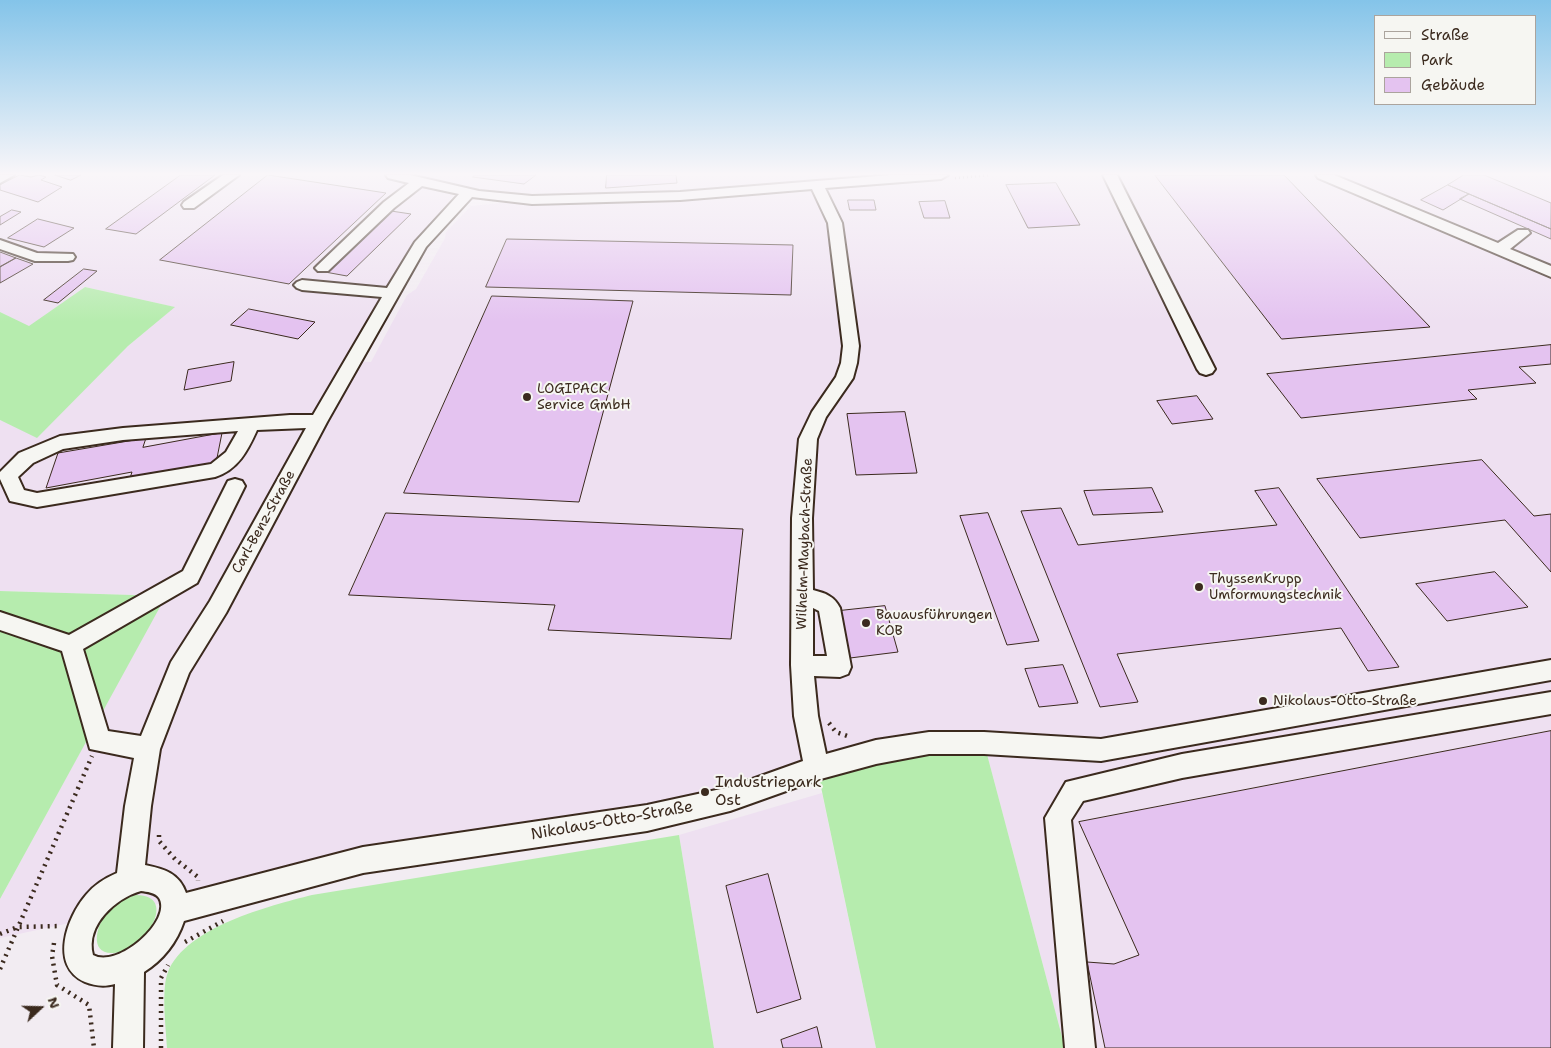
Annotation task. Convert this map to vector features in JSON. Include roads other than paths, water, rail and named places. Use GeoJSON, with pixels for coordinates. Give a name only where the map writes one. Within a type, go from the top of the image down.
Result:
{"type":"FeatureCollection","features":[{"type":"Feature","properties":{"kind":"street"},"geometry":{"type":"LineString","coordinates":[[323,268],[369,224]]}},
{"type":"Feature","properties":{"kind":"street","name":"Carl-Benz-Straße"},"geometry":{"type":"LineString","coordinates":[[130,880],[138,806],[148,749],[179,669],[218,607],[318,422],[391,293],[420,245],[439,224]]}},
{"type":"Feature","properties":{"kind":"street","name":"Wilhelm-Maybach-Straße"},"geometry":{"type":"LineString","coordinates":[[817,768],[806,716],[802,665],[802,513],[808,439],[818,416],[844,378],[849,363],[851,346],[835,224]]}},
{"type":"Feature","properties":{"kind":"street"},"geometry":{"type":"LineString","coordinates":[[1134,224],[1206,368]]}},
{"type":"Feature","properties":{"kind":"street"},"geometry":{"type":"LineString","coordinates":[[1440,224],[1500,248],[1551,272]]}},
{"type":"Feature","properties":{"kind":"street"},"geometry":{"type":"LineString","coordinates":[[1500,248],[1523,233]]}},
{"type":"Feature","properties":{"kind":"street"},"geometry":{"type":"LineString","coordinates":[[0,244],[35,257],[68,257]]}},
{"type":"Feature","properties":{"kind":"street"},"geometry":{"type":"LineString","coordinates":[[302,285],[391,293]]}},
{"type":"Feature","properties":{"kind":"street"},"geometry":{"type":"LineString","coordinates":[[251,424],[239,449],[228,464],[216,470],[37,500],[17,496],[8,475],[26,458],[60,443],[123,434],[251,424],[290,421],[318,422]]}},
{"type":"Feature","properties":{"kind":"street"},"geometry":{"type":"LineString","coordinates":[[0,621],[70,645],[190,577],[235,486]]}},
{"type":"Feature","properties":{"kind":"street"},"geometry":{"type":"LineString","coordinates":[[801,597],[827,604],[840,667],[802,665]]}},
{"type":"Feature","properties":{"kind":"street"},"geometry":{"type":"LineString","coordinates":[[70,645],[99,741],[148,749]]}},
{"type":"Feature","properties":{"kind":"street","name":"Nikolaus-Otto-Straße"},"geometry":{"type":"LineString","coordinates":[[186,906],[363,860],[647,818],[730,799],[817,768],[876,752],[929,743],[984,743],[1101,750],[1551,670]]}},
{"type":"Feature","properties":{"kind":"street"},"geometry":{"type":"LineString","coordinates":[[1080,1048],[1058,818],[1075,791],[1182,766],[1551,704]]}},
{"type":"Feature","properties":{"kind":"street"},"geometry":{"type":"LineString","coordinates":[[151,878],[167,884],[174,900],[186,906],[169,925],[160,941],[141,959],[130,965],[118,970],[98,971],[82,963],[78,955],[77,946],[82,925],[88,914],[102,898],[130,880],[151,878]]}},
{"type":"Feature","properties":{"kind":"street"},"geometry":{"type":"LineString","coordinates":[[128,1048],[130,965]]}},
{"type":"Feature","properties":{"kind":"place","name":"LOGIPACK Service GmbH"},"geometry":{"type":"Point","coordinates":[527,397]}},
{"type":"Feature","properties":{"kind":"place","name":"ThyssenKrupp Umformungstechnik"},"geometry":{"type":"Point","coordinates":[1199,587]}},
{"type":"Feature","properties":{"kind":"place","name":"Bauausführungen KOB"},"geometry":{"type":"Point","coordinates":[866,623]}},
{"type":"Feature","properties":{"kind":"place","name":"Nikolaus-Otto-Straße"},"geometry":{"type":"Point","coordinates":[1263,701]}},
{"type":"Feature","properties":{"kind":"place","name":"Industriepark Ost"},"geometry":{"type":"Point","coordinates":[705,792]}}]}
